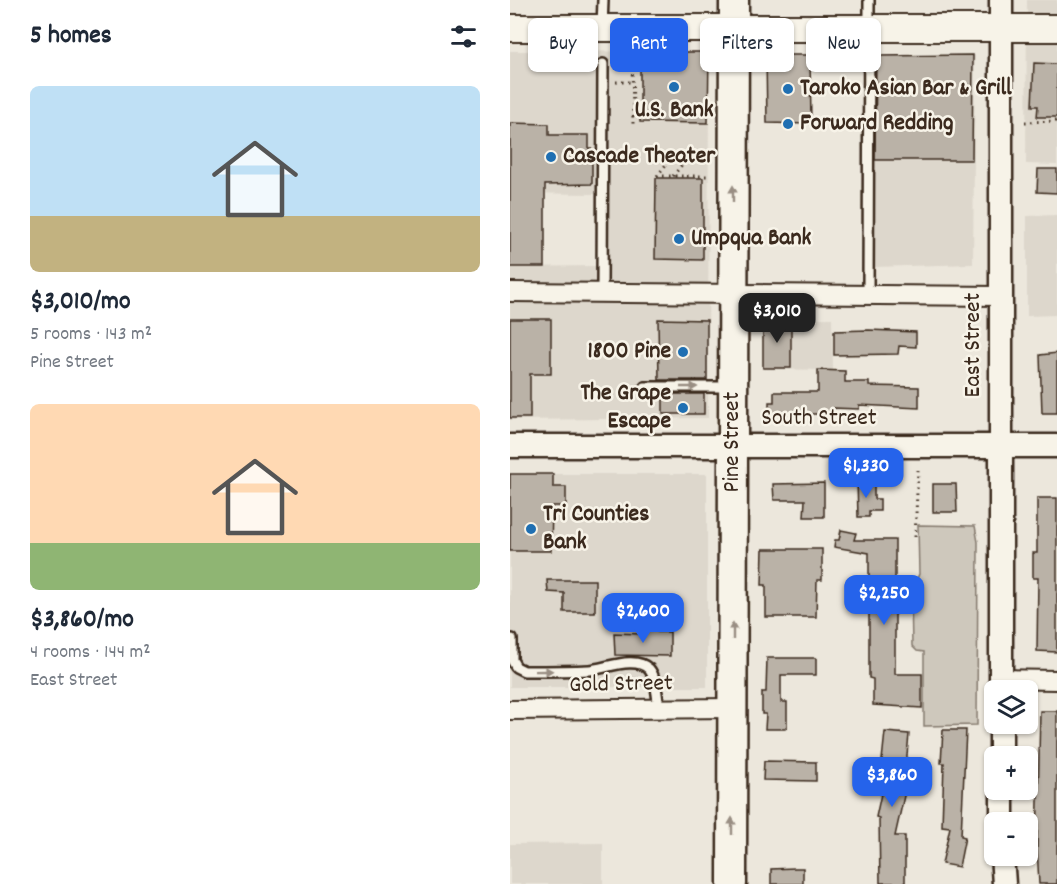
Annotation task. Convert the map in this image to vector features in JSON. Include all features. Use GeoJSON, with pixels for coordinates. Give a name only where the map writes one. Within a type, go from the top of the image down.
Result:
{"type":"FeatureCollection","features":[{"type":"Feature","properties":{"kind":"main road"},"geometry":{"type":"LineString","coordinates":[[510,28],[602,28],[734,13],[806,21]]}},
{"type":"Feature","properties":{"kind":"main road","name":"Pine Street"},"geometry":{"type":"LineString","coordinates":[[732,884],[734,13]]}},
{"type":"Feature","properties":{"kind":"main road"},"geometry":{"type":"LineString","coordinates":[[881,28],[1001,26],[1057,28]]}},
{"type":"Feature","properties":{"kind":"street","name":"East Street"},"geometry":{"type":"LineString","coordinates":[[1001,0],[1001,680]]}},
{"type":"Feature","properties":{"kind":"street"},"geometry":{"type":"LineString","coordinates":[[510,292],[1001,296]]}},
{"type":"Feature","properties":{"kind":"street","name":"South Street"},"geometry":{"type":"LineString","coordinates":[[510,446],[1057,446]]}},
{"type":"Feature","properties":{"kind":"street"},"geometry":{"type":"LineString","coordinates":[[1038,681],[1057,680]]}},
{"type":"Feature","properties":{"kind":"street","name":"Gold Street"},"geometry":{"type":"LineString","coordinates":[[510,710],[733,708]]}},
{"type":"Feature","properties":{"kind":"street"},"geometry":{"type":"LineString","coordinates":[[1003,866],[1004,884]]}},
{"type":"Feature","properties":{"kind":"lane"},"geometry":{"type":"LineString","coordinates":[[602,28],[603,0]]}},
{"type":"Feature","properties":{"kind":"lane"},"geometry":{"type":"LineString","coordinates":[[869,0],[869,18]]}},
{"type":"Feature","properties":{"kind":"lane"},"geometry":{"type":"LineString","coordinates":[[602,292],[603,64]]}},
{"type":"Feature","properties":{"kind":"lane"},"geometry":{"type":"LineString","coordinates":[[868,296],[869,72]]}},
{"type":"Feature","properties":{"kind":"lane"},"geometry":{"type":"LineString","coordinates":[[645,387],[734,387]]}},
{"type":"Feature","properties":{"kind":"lane"},"geometry":{"type":"LineString","coordinates":[[512,639],[512,660],[516,667],[524,671],[593,670],[614,664],[645,666],[651,671],[654,679],[659,710]]}},
{"type":"Feature","properties":{"kind":"path"},"geometry":{"type":"LineString","coordinates":[[632,72],[633,124]]}},
{"type":"Feature","properties":{"kind":"path"},"geometry":{"type":"LineString","coordinates":[[616,82],[632,82]]}},
{"type":"Feature","properties":{"kind":"path"},"geometry":{"type":"LineString","coordinates":[[1025,122],[1057,121]]}},
{"type":"Feature","properties":{"kind":"path"},"geometry":{"type":"LineString","coordinates":[[668,162],[657,176],[711,176]]}},
{"type":"Feature","properties":{"kind":"path"},"geometry":{"type":"LineString","coordinates":[[673,176],[684,162]]}},
{"type":"Feature","properties":{"kind":"path"},"geometry":{"type":"LineString","coordinates":[[915,537],[918,470]]}},
{"type":"Feature","properties":{"kind":"shaded area"},"geometry":{"type":"Polygon","coordinates":[[[1027,0],[1057,0],[1057,165],[1026,164],[1027,0]]]}},
{"type":"Feature","properties":{"kind":"shaded area"},"geometry":{"type":"Polygon","coordinates":[[[510,51],[528,51],[528,72],[598,72],[598,51],[610,52],[610,72],[688,72],[688,52],[700,52],[700,72],[709,72],[708,418],[510,420],[510,267],[597,266],[596,194],[510,193],[510,51]]]}},
{"type":"Feature","properties":{"kind":"shaded area"},"geometry":{"type":"Polygon","coordinates":[[[975,55],[973,264],[874,267],[875,72],[881,72],[881,56],[975,55]]]}},
{"type":"Feature","properties":{"kind":"shaded area"},"geometry":{"type":"Polygon","coordinates":[[[1057,215],[1057,315],[1027,316],[1027,216],[1057,215]]]}},
{"type":"Feature","properties":{"kind":"shaded area"},"geometry":{"type":"Polygon","coordinates":[[[832,318],[833,370],[763,369],[763,319],[832,318]]]}},
{"type":"Feature","properties":{"kind":"shaded area"},"geometry":{"type":"Polygon","coordinates":[[[510,474],[707,474],[707,687],[510,687],[510,474]]]}},
{"type":"Feature","properties":{"kind":"shaded area"},"geometry":{"type":"Polygon","coordinates":[[[918,525],[975,526],[978,542],[977,725],[924,726],[924,652],[917,651],[912,646],[911,592],[919,574],[918,525]]]}},
{"type":"Feature","properties":{"kind":"shaded area"},"geometry":{"type":"Polygon","coordinates":[[[603,843],[603,884],[510,884],[510,844],[603,843]]]}},
{"type":"Feature","properties":{"kind":"building","name":"U.S. Bank"},"geometry":{"type":"Polygon","coordinates":[[[688,52],[700,52],[700,72],[709,72],[708,123],[640,122],[640,72],[688,72],[688,52]]]}},
{"type":"Feature","properties":{"kind":"building","name":"Taroko Asian Bar & Grill"},"geometry":{"type":"Polygon","coordinates":[[[794,55],[806,55],[806,72],[810,72],[811,124],[767,123],[766,72],[794,72],[794,55]]]}},
{"type":"Feature","properties":{"kind":"building"},"geometry":{"type":"Polygon","coordinates":[[[973,55],[972,160],[875,160],[876,72],[881,72],[881,56],[973,55]]]}},
{"type":"Feature","properties":{"kind":"building"},"geometry":{"type":"Polygon","coordinates":[[[1034,63],[1057,64],[1057,117],[1037,117],[1038,106],[1032,106],[1034,63]]]}},
{"type":"Feature","properties":{"kind":"building"},"geometry":{"type":"Polygon","coordinates":[[[510,123],[549,124],[549,135],[589,135],[589,149],[592,149],[592,184],[545,185],[545,267],[510,267],[510,123]]]}},
{"type":"Feature","properties":{"kind":"building"},"geometry":{"type":"Polygon","coordinates":[[[1038,169],[1057,169],[1057,193],[1037,192],[1038,169]]]}},
{"type":"Feature","properties":{"kind":"building","name":"Umpqua Bank"},"geometry":{"type":"Polygon","coordinates":[[[656,178],[703,178],[703,260],[655,259],[656,178]]]}},
{"type":"Feature","properties":{"kind":"building"},"geometry":{"type":"Polygon","coordinates":[[[510,319],[551,319],[551,374],[530,374],[530,418],[510,418],[510,319]]]}},
{"type":"Feature","properties":{"kind":"building","name":"1800 Pine"},"geometry":{"type":"Polygon","coordinates":[[[658,319],[707,320],[707,380],[659,380],[658,319]]]}},
{"type":"Feature","properties":{"kind":"building"},"geometry":{"type":"Polygon","coordinates":[[[763,320],[791,320],[791,368],[763,368],[763,320]]]}},
{"type":"Feature","properties":{"kind":"building"},"geometry":{"type":"Polygon","coordinates":[[[834,331],[916,332],[916,347],[899,346],[898,354],[834,355],[834,331]]]}},
{"type":"Feature","properties":{"kind":"building"},"geometry":{"type":"Polygon","coordinates":[[[1057,353],[1057,413],[1042,413],[1040,355],[1057,353]]]}},
{"type":"Feature","properties":{"kind":"building"},"geometry":{"type":"Polygon","coordinates":[[[818,370],[845,371],[845,382],[869,382],[869,386],[919,387],[919,408],[859,405],[859,409],[833,408],[833,414],[769,414],[769,402],[774,402],[774,392],[818,392],[818,370]]]}},
{"type":"Feature","properties":{"kind":"building","name":"The Grape Escape"},"geometry":{"type":"Polygon","coordinates":[[[663,394],[704,394],[704,414],[663,414],[663,394]]]}},
{"type":"Feature","properties":{"kind":"building","name":"Tri Counties Bank"},"geometry":{"type":"Polygon","coordinates":[[[510,474],[553,474],[553,487],[566,487],[566,506],[552,506],[551,551],[510,551],[510,474]]]}},
{"type":"Feature","properties":{"kind":"building"},"geometry":{"type":"Polygon","coordinates":[[[857,479],[868,479],[868,485],[874,485],[874,499],[880,499],[880,511],[869,511],[869,517],[858,517],[857,479]]]}},
{"type":"Feature","properties":{"kind":"building"},"geometry":{"type":"Polygon","coordinates":[[[824,483],[824,517],[804,517],[805,500],[774,500],[773,484],[824,483]]]}},
{"type":"Feature","properties":{"kind":"building"},"geometry":{"type":"Polygon","coordinates":[[[933,484],[956,484],[957,512],[933,512],[933,484]]]}},
{"type":"Feature","properties":{"kind":"building"},"geometry":{"type":"Polygon","coordinates":[[[1037,498],[1057,498],[1057,652],[1037,651],[1038,578],[1033,578],[1033,553],[1037,553],[1037,498]]]}},
{"type":"Feature","properties":{"kind":"building"},"geometry":{"type":"Polygon","coordinates":[[[841,530],[856,533],[854,540],[895,540],[895,674],[922,674],[922,708],[873,705],[873,679],[869,678],[869,553],[834,547],[835,540],[839,540],[841,530]]]}},
{"type":"Feature","properties":{"kind":"building"},"geometry":{"type":"Polygon","coordinates":[[[763,549],[822,549],[822,580],[817,580],[816,617],[766,617],[766,585],[762,585],[763,549]]]}},
{"type":"Feature","properties":{"kind":"building"},"geometry":{"type":"Polygon","coordinates":[[[547,580],[595,580],[595,612],[564,612],[564,593],[548,592],[547,580]]]}},
{"type":"Feature","properties":{"kind":"building"},"geometry":{"type":"Polygon","coordinates":[[[642,630],[670,632],[670,656],[615,655],[614,633],[642,634],[642,630]]]}},
{"type":"Feature","properties":{"kind":"building"},"geometry":{"type":"Polygon","coordinates":[[[767,658],[816,658],[816,675],[781,675],[781,702],[787,702],[787,727],[785,729],[765,729],[766,714],[762,714],[762,692],[766,692],[767,658]]]}},
{"type":"Feature","properties":{"kind":"building"},"geometry":{"type":"Polygon","coordinates":[[[1040,711],[1057,711],[1057,884],[1039,884],[1040,711]]]}},
{"type":"Feature","properties":{"kind":"building"},"geometry":{"type":"Polygon","coordinates":[[[943,730],[966,730],[961,836],[965,837],[959,867],[942,864],[950,827],[942,826],[943,730]]]}},
{"type":"Feature","properties":{"kind":"building"},"geometry":{"type":"Polygon","coordinates":[[[885,732],[909,734],[904,787],[906,787],[895,836],[905,836],[905,883],[880,883],[879,818],[876,817],[884,780],[880,779],[885,732]]]}},
{"type":"Feature","properties":{"kind":"building"},"geometry":{"type":"Polygon","coordinates":[[[764,761],[816,762],[816,781],[763,780],[764,761]]]}},
{"type":"Feature","properties":{"kind":"building"},"geometry":{"type":"Polygon","coordinates":[[[803,868],[803,884],[771,884],[771,869],[803,868]]]}},
{"type":"Feature","properties":{"kind":"place","name":"U.S. Bank"},"geometry":{"type":"Point","coordinates":[674,87]}},
{"type":"Feature","properties":{"kind":"place","name":"Taroko Asian Bar & Grill"},"geometry":{"type":"Point","coordinates":[788,89]}},
{"type":"Feature","properties":{"kind":"place","name":"Forward Redding"},"geometry":{"type":"Point","coordinates":[788,124]}},
{"type":"Feature","properties":{"kind":"place","name":"Cascade Theater"},"geometry":{"type":"Point","coordinates":[551,157]}},
{"type":"Feature","properties":{"kind":"place","name":"Umpqua Bank"},"geometry":{"type":"Point","coordinates":[679,239]}},
{"type":"Feature","properties":{"kind":"place","name":"1800 Pine"},"geometry":{"type":"Point","coordinates":[683,352]}},
{"type":"Feature","properties":{"kind":"place","name":"The Grape Escape"},"geometry":{"type":"Point","coordinates":[683,408]}},
{"type":"Feature","properties":{"kind":"place","name":"Tri Counties Bank"},"geometry":{"type":"Point","coordinates":[531,529]}}]}
